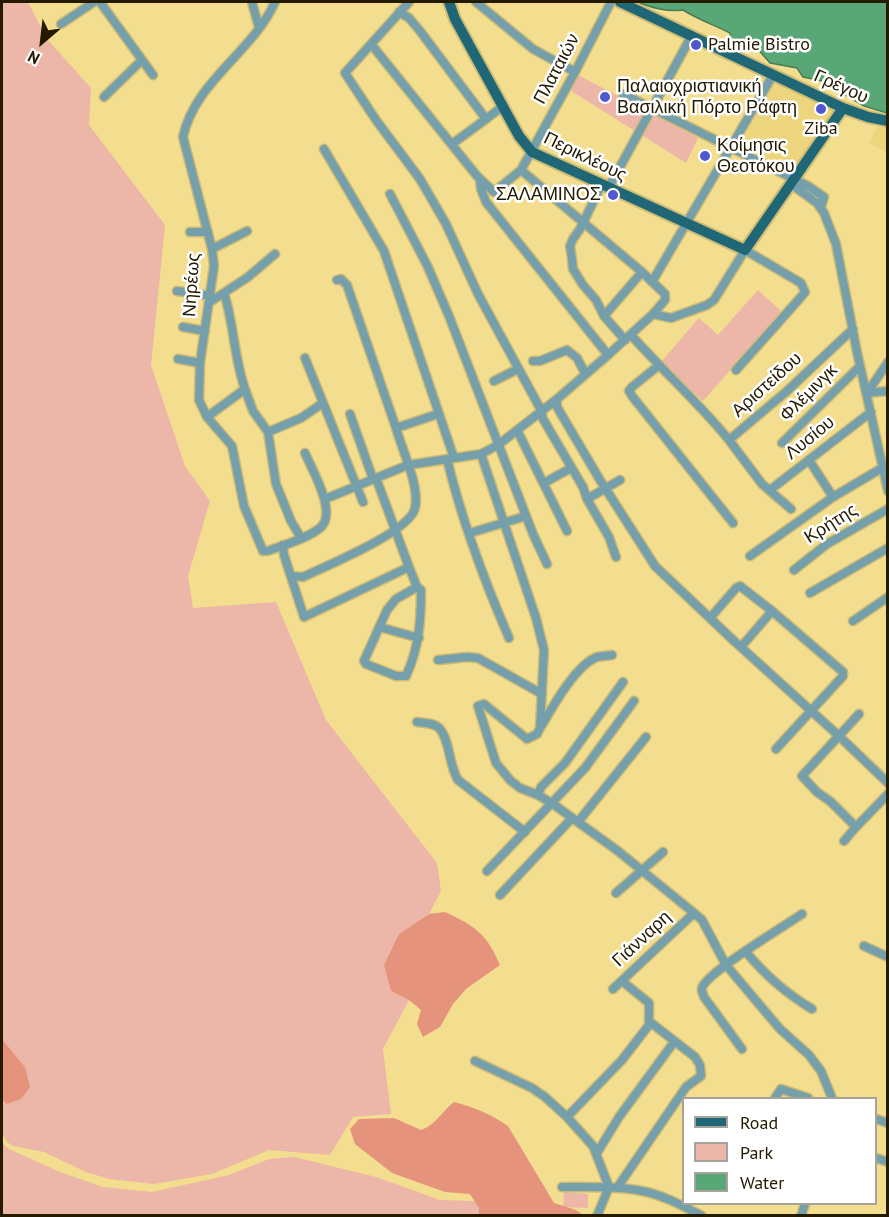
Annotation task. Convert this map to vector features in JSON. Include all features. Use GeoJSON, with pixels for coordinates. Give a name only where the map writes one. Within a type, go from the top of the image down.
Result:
{"type":"FeatureCollection","features":[{"type":"Feature","properties":{"kind":"main road","name":"Περικλέους"},"geometry":{"type":"LineString","coordinates":[[449,2],[455,19],[519,136],[532,152],[745,250]]}},
{"type":"Feature","properties":{"kind":"main road","name":"Γρέγου"},"geometry":{"type":"LineString","coordinates":[[620,2],[843,108],[888,121]]}},
{"type":"Feature","properties":{"kind":"main road"},"geometry":{"type":"LineString","coordinates":[[745,250],[843,108]]}},
{"type":"Feature","properties":{"kind":"street"},"geometry":{"type":"LineString","coordinates":[[61,24],[94,2]]}},
{"type":"Feature","properties":{"kind":"street"},"geometry":{"type":"LineString","coordinates":[[100,2],[153,75]]}},
{"type":"Feature","properties":{"kind":"street"},"geometry":{"type":"LineString","coordinates":[[252,2],[259,28]]}},
{"type":"Feature","properties":{"kind":"street","name":"Νηρέως"},"geometry":{"type":"LineString","coordinates":[[275,2],[249,42],[212,81],[185,128],[183,137],[208,232],[214,266],[200,363],[200,399],[207,417],[232,446],[244,506],[263,550],[267,551],[283,545]]}},
{"type":"Feature","properties":{"kind":"street"},"geometry":{"type":"LineString","coordinates":[[409,2],[346,69],[346,76],[420,180],[446,224],[478,294],[541,410],[543,419],[609,537],[616,557]]}},
{"type":"Feature","properties":{"kind":"street"},"geometry":{"type":"LineString","coordinates":[[476,2],[532,49],[575,72]]}},
{"type":"Feature","properties":{"kind":"street","name":"Πλαταιών"},"geometry":{"type":"LineString","coordinates":[[480,180],[495,192],[521,170],[611,2]]}},
{"type":"Feature","properties":{"kind":"street"},"geometry":{"type":"LineString","coordinates":[[399,12],[409,18],[420,31],[486,119]]}},
{"type":"Feature","properties":{"kind":"street","name":"Αριστείδου"},"geometry":{"type":"LineString","coordinates":[[692,35],[652,110],[570,246],[573,269],[596,300],[604,316],[709,415],[729,440],[787,391],[853,329]]}},
{"type":"Feature","properties":{"kind":"street"},"geometry":{"type":"LineString","coordinates":[[371,44],[480,180],[486,202],[608,355]]}},
{"type":"Feature","properties":{"kind":"street"},"geometry":{"type":"LineString","coordinates":[[104,97],[142,60]]}},
{"type":"Feature","properties":{"kind":"street"},"geometry":{"type":"LineString","coordinates":[[652,282],[773,75]]}},
{"type":"Feature","properties":{"kind":"street"},"geometry":{"type":"LineString","coordinates":[[623,94],[793,182],[818,202],[836,244],[888,491]]}},
{"type":"Feature","properties":{"kind":"street"},"geometry":{"type":"LineString","coordinates":[[452,144],[503,106]]}},
{"type":"Feature","properties":{"kind":"street"},"geometry":{"type":"LineString","coordinates":[[324,149],[384,251],[438,414],[451,459],[457,499],[482,573],[509,638]]}},
{"type":"Feature","properties":{"kind":"street"},"geometry":{"type":"LineString","coordinates":[[325,500],[408,465],[481,454],[498,445],[557,399],[628,338],[665,300],[664,294],[642,272],[521,170]]}},
{"type":"Feature","properties":{"kind":"street"},"geometry":{"type":"LineString","coordinates":[[390,194],[431,275],[526,516],[548,564]]}},
{"type":"Feature","properties":{"kind":"street"},"geometry":{"type":"LineString","coordinates":[[212,249],[247,231]]}},
{"type":"Feature","properties":{"kind":"street"},"geometry":{"type":"LineString","coordinates":[[190,232],[208,232]]}},
{"type":"Feature","properties":{"kind":"street"},"geometry":{"type":"LineString","coordinates":[[653,314],[671,318],[714,300],[745,250],[801,283],[805,292],[736,370]]}},
{"type":"Feature","properties":{"kind":"street"},"geometry":{"type":"LineString","coordinates":[[177,291],[210,299],[224,293],[248,277],[275,254]]}},
{"type":"Feature","properties":{"kind":"street"},"geometry":{"type":"LineString","coordinates":[[604,316],[642,272]]}},
{"type":"Feature","properties":{"kind":"street"},"geometry":{"type":"LineString","coordinates":[[291,576],[303,577],[395,532],[412,517],[416,508],[408,465],[347,285],[341,279],[337,280]]}},
{"type":"Feature","properties":{"kind":"street"},"geometry":{"type":"LineString","coordinates":[[224,293],[231,315],[238,363],[245,389],[253,411],[268,432],[276,484],[291,521],[301,538]]}},
{"type":"Feature","properties":{"kind":"street"},"geometry":{"type":"LineString","coordinates":[[183,327],[205,331]]}},
{"type":"Feature","properties":{"kind":"street"},"geometry":{"type":"LineString","coordinates":[[533,361],[540,361],[567,350],[577,358],[585,374]]}},
{"type":"Feature","properties":{"kind":"street"},"geometry":{"type":"LineString","coordinates":[[305,358],[363,502]]}},
{"type":"Feature","properties":{"kind":"street"},"geometry":{"type":"LineString","coordinates":[[178,359],[200,363]]}},
{"type":"Feature","properties":{"kind":"street"},"geometry":{"type":"LineString","coordinates":[[867,393],[876,376],[888,362]]}},
{"type":"Feature","properties":{"kind":"street"},"geometry":{"type":"LineString","coordinates":[[658,366],[632,387],[630,391],[632,396],[733,523]]}},
{"type":"Feature","properties":{"kind":"street","name":"Φλέμινγκ"},"geometry":{"type":"LineString","coordinates":[[782,444],[860,366]]}},
{"type":"Feature","properties":{"kind":"street"},"geometry":{"type":"LineString","coordinates":[[494,381],[518,369]]}},
{"type":"Feature","properties":{"kind":"street"},"geometry":{"type":"LineString","coordinates":[[207,417],[245,389]]}},
{"type":"Feature","properties":{"kind":"street"},"geometry":{"type":"LineString","coordinates":[[867,393],[888,391]]}},
{"type":"Feature","properties":{"kind":"street"},"geometry":{"type":"LineString","coordinates":[[557,399],[558,407],[605,488],[656,566],[888,783]]}},
{"type":"Feature","properties":{"kind":"street"},"geometry":{"type":"LineString","coordinates":[[268,432],[301,418],[323,403]]}},
{"type":"Feature","properties":{"kind":"street","name":"Λυσίου"},"geometry":{"type":"LineString","coordinates":[[770,490],[870,412]]}},
{"type":"Feature","properties":{"kind":"street"},"geometry":{"type":"LineString","coordinates":[[350,414],[417,587],[421,591],[419,638],[406,676],[396,676],[366,664],[362,666],[387,610],[396,600],[417,587]]}},
{"type":"Feature","properties":{"kind":"street"},"geometry":{"type":"LineString","coordinates":[[396,428],[438,414]]}},
{"type":"Feature","properties":{"kind":"street"},"geometry":{"type":"LineString","coordinates":[[517,430],[567,531]]}},
{"type":"Feature","properties":{"kind":"street"},"geometry":{"type":"LineString","coordinates":[[729,440],[757,477],[791,509]]}},
{"type":"Feature","properties":{"kind":"street"},"geometry":{"type":"LineString","coordinates":[[305,453],[328,510],[322,527],[283,545],[284,555],[304,617],[409,567]]}},
{"type":"Feature","properties":{"kind":"street"},"geometry":{"type":"LineString","coordinates":[[481,454],[536,618],[544,650],[540,728]]}},
{"type":"Feature","properties":{"kind":"street"},"geometry":{"type":"LineString","coordinates":[[809,460],[833,497]]}},
{"type":"Feature","properties":{"kind":"street"},"geometry":{"type":"LineString","coordinates":[[544,483],[571,468]]}},
{"type":"Feature","properties":{"kind":"street"},"geometry":{"type":"LineString","coordinates":[[750,556],[833,497],[882,468]]}},
{"type":"Feature","properties":{"kind":"street"},"geometry":{"type":"LineString","coordinates":[[587,499],[621,480]]}},
{"type":"Feature","properties":{"kind":"street","name":"Κρήτης"},"geometry":{"type":"LineString","coordinates":[[794,570],[827,544],[888,509]]}},
{"type":"Feature","properties":{"kind":"street"},"geometry":{"type":"LineString","coordinates":[[470,533],[526,516]]}},
{"type":"Feature","properties":{"kind":"street"},"geometry":{"type":"LineString","coordinates":[[810,593],[888,548]]}},
{"type":"Feature","properties":{"kind":"street"},"geometry":{"type":"LineString","coordinates":[[710,618],[736,588],[741,586],[843,672],[843,676],[776,749]]}},
{"type":"Feature","properties":{"kind":"street"},"geometry":{"type":"LineString","coordinates":[[853,621],[888,597]]}},
{"type":"Feature","properties":{"kind":"street"},"geometry":{"type":"LineString","coordinates":[[741,647],[772,611]]}},
{"type":"Feature","properties":{"kind":"street"},"geometry":{"type":"LineString","coordinates":[[379,627],[419,638]]}},
{"type":"Feature","properties":{"kind":"street"},"geometry":{"type":"LineString","coordinates":[[612,655],[596,658],[581,670],[537,734],[527,739],[484,704],[478,706],[496,763],[502,772],[520,788],[553,804],[642,869],[702,920],[726,965],[780,1029],[808,1055],[821,1071],[832,1097]]}},
{"type":"Feature","properties":{"kind":"street"},"geometry":{"type":"LineString","coordinates":[[438,660],[478,658],[542,694]]}},
{"type":"Feature","properties":{"kind":"street"},"geometry":{"type":"LineString","coordinates":[[538,795],[541,787],[565,763],[623,682]]}},
{"type":"Feature","properties":{"kind":"street"},"geometry":{"type":"LineString","coordinates":[[487,871],[585,768],[634,701]]}},
{"type":"Feature","properties":{"kind":"street"},"geometry":{"type":"LineString","coordinates":[[856,827],[802,776],[859,714]]}},
{"type":"Feature","properties":{"kind":"street"},"geometry":{"type":"LineString","coordinates":[[417,722],[434,724],[440,728],[453,773],[458,780],[525,832]]}},
{"type":"Feature","properties":{"kind":"street"},"geometry":{"type":"LineString","coordinates":[[500,895],[575,820],[646,737]]}},
{"type":"Feature","properties":{"kind":"street"},"geometry":{"type":"LineString","coordinates":[[844,841],[888,794]]}},
{"type":"Feature","properties":{"kind":"street"},"geometry":{"type":"LineString","coordinates":[[616,893],[663,852]]}},
{"type":"Feature","properties":{"kind":"street","name":"Γιάνναρη"},"geometry":{"type":"LineString","coordinates":[[613,989],[694,913]]}},
{"type":"Feature","properties":{"kind":"street"},"geometry":{"type":"LineString","coordinates":[[742,1049],[702,991],[703,986],[726,965],[802,914]]}},
{"type":"Feature","properties":{"kind":"street"},"geometry":{"type":"LineString","coordinates":[[864,946],[888,957]]}},
{"type":"Feature","properties":{"kind":"street"},"geometry":{"type":"LineString","coordinates":[[746,952],[791,996],[812,1009]]}},
{"type":"Feature","properties":{"kind":"street"},"geometry":{"type":"LineString","coordinates":[[567,1117],[622,1060],[650,1022],[649,1004],[622,981]]}},
{"type":"Feature","properties":{"kind":"street"},"geometry":{"type":"LineString","coordinates":[[597,1215],[613,1188],[686,1087],[701,1076],[700,1065],[695,1057],[650,1022]]}},
{"type":"Feature","properties":{"kind":"street"},"geometry":{"type":"LineString","coordinates":[[597,1153],[619,1117],[674,1042]]}},
{"type":"Feature","properties":{"kind":"street"},"geometry":{"type":"LineString","coordinates":[[475,1061],[532,1088],[567,1117],[597,1153],[613,1188]]}},
{"type":"Feature","properties":{"kind":"street"},"geometry":{"type":"LineString","coordinates":[[776,1097],[781,1089],[805,1097]]}},
{"type":"Feature","properties":{"kind":"street"},"geometry":{"type":"LineString","coordinates":[[562,1187],[642,1191],[702,1215]]}},
{"type":"Feature","properties":{"kind":"shaded area"},"geometry":{"type":"Polygon","coordinates":[[[773,79],[840,109],[793,175],[736,145],[773,79]]]}},
{"type":"Feature","properties":{"kind":"shaded area"},"geometry":{"type":"Polygon","coordinates":[[[879,124],[887,124],[887,153],[869,143],[879,124]]]}},
{"type":"Feature","properties":{"kind":"shaded area"},"geometry":{"type":"Polygon","coordinates":[[[445,912],[479,932],[485,938],[500,965],[466,989],[453,1004],[440,1027],[423,1037],[417,1024],[421,1010],[409,1000],[391,991],[384,965],[399,934],[429,914],[445,912]]]}},
{"type":"Feature","properties":{"kind":"shaded area"},"geometry":{"type":"Polygon","coordinates":[[[2,1039],[25,1067],[30,1087],[21,1099],[7,1104],[2,1100],[2,1039]]]}},
{"type":"Feature","properties":{"kind":"shaded area"},"geometry":{"type":"Polygon","coordinates":[[[454,1102],[482,1111],[508,1126],[554,1203],[576,1210],[583,1215],[479,1215],[479,1208],[470,1194],[445,1192],[392,1173],[355,1144],[350,1129],[359,1119],[394,1118],[421,1130],[431,1125],[454,1102]]]}},
{"type":"Feature","properties":{"kind":"green space"},"geometry":{"type":"Polygon","coordinates":[[[2,2],[28,2],[47,39],[91,88],[89,125],[165,225],[151,365],[185,466],[210,501],[188,576],[193,608],[276,602],[326,720],[437,863],[441,891],[429,914],[399,934],[391,991],[409,1000],[383,1049],[391,1114],[353,1117],[330,1155],[269,1150],[212,1174],[154,1184],[109,1179],[86,1172],[44,1152],[13,1146],[7,1142],[2,1133],[2,1100],[7,1104],[25,1067],[2,1039],[2,2]]]}},
{"type":"Feature","properties":{"kind":"green space"},"geometry":{"type":"Polygon","coordinates":[[[576,74],[698,138],[686,163],[568,89],[576,74]]]}},
{"type":"Feature","properties":{"kind":"green space"},"geometry":{"type":"Polygon","coordinates":[[[758,290],[782,312],[703,401],[660,363],[699,318],[718,335],[758,290]]]}},
{"type":"Feature","properties":{"kind":"green space"},"geometry":{"type":"Polygon","coordinates":[[[2,1143],[9,1149],[60,1172],[103,1187],[152,1192],[229,1175],[269,1159],[294,1157],[376,1177],[440,1200],[475,1201],[480,1208],[479,1215],[2,1215],[2,1143]]]}},
{"type":"Feature","properties":{"kind":"green space"},"geometry":{"type":"Polygon","coordinates":[[[564,1192],[588,1194],[588,1208],[563,1207],[564,1192]]]}},
{"type":"Feature","properties":{"kind":"water"},"geometry":{"type":"Polygon","coordinates":[[[637,2],[887,2],[887,113],[864,106],[822,81],[803,77],[797,68],[770,63],[755,46],[732,42],[730,33],[683,10],[660,9],[637,2]]]}},
{"type":"Feature","properties":{"kind":"place","name":"Palmie Bistro"},"geometry":{"type":"Point","coordinates":[696,45]}},
{"type":"Feature","properties":{"kind":"place","name":"Παλαιοχριστιανική Βασιλική Πόρτο Ράφτη"},"geometry":{"type":"Point","coordinates":[605,97]}},
{"type":"Feature","properties":{"kind":"place","name":"Ziba"},"geometry":{"type":"Point","coordinates":[821,109]}},
{"type":"Feature","properties":{"kind":"place","name":"Κοίμησις Θεοτόκου"},"geometry":{"type":"Point","coordinates":[705,156]}},
{"type":"Feature","properties":{"kind":"place","name":"ΣΑΛΑΜΙΝΟΣ"},"geometry":{"type":"Point","coordinates":[613,195]}}]}
